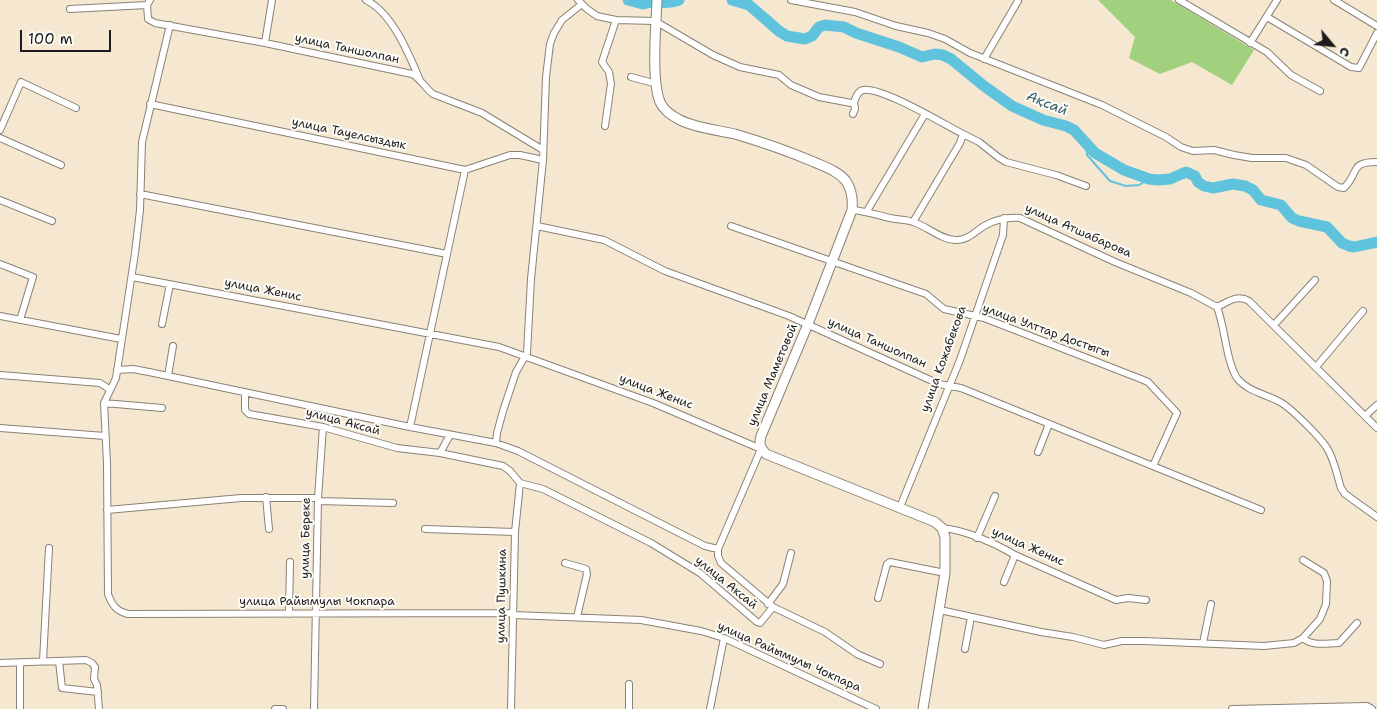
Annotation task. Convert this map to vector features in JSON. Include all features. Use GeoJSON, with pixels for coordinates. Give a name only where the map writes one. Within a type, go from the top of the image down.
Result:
{"type":"FeatureCollection","features":[{"type":"Feature","properties":{"kind":"main road"},"geometry":{"type":"LineString","coordinates":[[657,4],[657,84],[660,102],[665,110],[682,121],[762,142],[796,154],[838,174],[851,191],[852,210]]}},
{"type":"Feature","properties":{"kind":"main road","name":"улица Маметовой"},"geometry":{"type":"LineString","coordinates":[[761,449],[761,436],[808,324],[852,210]]}},
{"type":"Feature","properties":{"kind":"main road","name":"улица Женис"},"geometry":{"type":"LineString","coordinates":[[761,449],[766,454],[780,461],[935,522],[942,528]]}},
{"type":"Feature","properties":{"kind":"main road"},"geometry":{"type":"LineString","coordinates":[[923,709],[945,573],[945,537],[942,528]]}},
{"type":"Feature","properties":{"kind":"street"},"geometry":{"type":"LineString","coordinates":[[265,43],[272,0]]}},
{"type":"Feature","properties":{"kind":"street"},"geometry":{"type":"LineString","coordinates":[[366,0],[374,4],[385,14],[410,56],[419,78]]}},
{"type":"Feature","properties":{"kind":"street"},"geometry":{"type":"LineString","coordinates":[[791,0],[855,12],[896,26],[945,39],[984,59],[1052,87],[1102,104],[1166,137],[1181,147],[1193,151],[1214,150],[1243,156],[1286,158],[1306,165],[1338,187],[1344,188],[1358,165],[1364,162],[1377,162]]}},
{"type":"Feature","properties":{"kind":"street"},"geometry":{"type":"LineString","coordinates":[[1179,0],[1267,52],[1291,75],[1320,92]]}},
{"type":"Feature","properties":{"kind":"street"},"geometry":{"type":"LineString","coordinates":[[1250,43],[1277,0]]}},
{"type":"Feature","properties":{"kind":"street"},"geometry":{"type":"LineString","coordinates":[[1334,0],[1377,26]]}},
{"type":"Feature","properties":{"kind":"street"},"geometry":{"type":"LineString","coordinates":[[984,59],[1018,1]]}},
{"type":"Feature","properties":{"kind":"street"},"geometry":{"type":"LineString","coordinates":[[70,9],[149,2]]}},
{"type":"Feature","properties":{"kind":"street","name":"улица Таншолпан"},"geometry":{"type":"LineString","coordinates":[[149,2],[148,19],[151,22],[265,43],[412,74],[419,78],[433,94],[482,113],[543,150]]}},
{"type":"Feature","properties":{"kind":"street"},"geometry":{"type":"LineString","coordinates":[[496,443],[503,411],[516,372],[526,358],[527,353],[531,279],[543,160],[546,78],[550,44],[554,33],[569,12],[580,2],[597,16],[616,20],[656,21],[712,55],[740,67],[779,75],[790,84],[819,97],[847,103],[854,102]]}},
{"type":"Feature","properties":{"kind":"street"},"geometry":{"type":"LineString","coordinates":[[1266,17],[1351,67],[1359,68],[1377,33]]}},
{"type":"Feature","properties":{"kind":"street"},"geometry":{"type":"LineString","coordinates":[[605,126],[611,84],[609,72],[602,62],[616,20]]}},
{"type":"Feature","properties":{"kind":"street"},"geometry":{"type":"LineString","coordinates":[[170,25],[142,142],[138,229],[116,378],[104,403],[107,510],[266,497],[393,503]]}},
{"type":"Feature","properties":{"kind":"street"},"geometry":{"type":"LineString","coordinates":[[630,77],[657,84]]}},
{"type":"Feature","properties":{"kind":"street"},"geometry":{"type":"LineString","coordinates":[[0,130],[21,82],[76,108]]}},
{"type":"Feature","properties":{"kind":"street"},"geometry":{"type":"LineString","coordinates":[[853,114],[855,109],[854,102],[859,92],[864,89],[872,90],[888,96],[979,142],[1006,162],[1056,175],[1086,186]]}},
{"type":"Feature","properties":{"kind":"street","name":"улица Тауелсыздык"},"geometry":{"type":"LineString","coordinates":[[150,104],[465,170]]}},
{"type":"Feature","properties":{"kind":"street"},"geometry":{"type":"LineString","coordinates":[[867,211],[925,114]]}},
{"type":"Feature","properties":{"kind":"street"},"geometry":{"type":"LineString","coordinates":[[913,222],[960,143],[963,134]]}},
{"type":"Feature","properties":{"kind":"street"},"geometry":{"type":"LineString","coordinates":[[0,138],[61,165]]}},
{"type":"Feature","properties":{"kind":"street"},"geometry":{"type":"LineString","coordinates":[[410,427],[465,170],[510,155],[520,154],[543,160]]}},
{"type":"Feature","properties":{"kind":"street"},"geometry":{"type":"LineString","coordinates":[[140,194],[447,254]]}},
{"type":"Feature","properties":{"kind":"street"},"geometry":{"type":"LineString","coordinates":[[0,200],[52,221]]}},
{"type":"Feature","properties":{"kind":"street","name":"улица Атшабарова"},"geometry":{"type":"LineString","coordinates":[[852,210],[867,211],[913,222],[952,240],[968,238],[986,225],[1004,218],[1020,218],[1115,262],[1191,293],[1217,308]]}},
{"type":"Feature","properties":{"kind":"street","name":"улица Кожабекова"},"geometry":{"type":"LineString","coordinates":[[900,508],[960,360],[1003,235],[1004,218]]}},
{"type":"Feature","properties":{"kind":"street","name":"улица Таншолпан"},"geometry":{"type":"LineString","coordinates":[[537,226],[604,240],[665,271],[808,324],[939,384],[961,388],[1261,510]]}},
{"type":"Feature","properties":{"kind":"street","name":"улица Улттар Достыгы"},"geometry":{"type":"LineString","coordinates":[[731,226],[926,294],[944,309],[984,318],[1148,382],[1177,413],[1153,466]]}},
{"type":"Feature","properties":{"kind":"street"},"geometry":{"type":"LineString","coordinates":[[0,264],[32,277],[20,320]]}},
{"type":"Feature","properties":{"kind":"street","name":"улица Женис"},"geometry":{"type":"LineString","coordinates":[[132,277],[500,347],[653,403],[761,449]]}},
{"type":"Feature","properties":{"kind":"street"},"geometry":{"type":"LineString","coordinates":[[1274,325],[1315,280]]}},
{"type":"Feature","properties":{"kind":"street"},"geometry":{"type":"LineString","coordinates":[[162,324],[170,284]]}},
{"type":"Feature","properties":{"kind":"street"},"geometry":{"type":"LineString","coordinates":[[1377,428],[1249,301],[1243,297],[1236,298],[1217,308],[1233,369],[1238,378],[1252,390],[1288,407],[1326,446],[1341,488],[1345,494],[1377,517]]}},
{"type":"Feature","properties":{"kind":"street"},"geometry":{"type":"LineString","coordinates":[[1316,367],[1363,311]]}},
{"type":"Feature","properties":{"kind":"street"},"geometry":{"type":"LineString","coordinates":[[0,316],[121,339]]}},
{"type":"Feature","properties":{"kind":"street"},"geometry":{"type":"LineString","coordinates":[[168,376],[173,346]]}},
{"type":"Feature","properties":{"kind":"street","name":"улица Аксай"},"geometry":{"type":"LineString","coordinates":[[117,370],[133,369],[245,392],[410,427],[496,443],[518,452],[704,546],[718,550],[721,563],[771,606],[760,623],[756,622],[700,573],[651,543],[543,489],[520,483],[503,466],[440,453],[380,444],[323,427],[249,414],[244,410],[245,392]]}},
{"type":"Feature","properties":{"kind":"street"},"geometry":{"type":"LineString","coordinates":[[0,375],[100,383],[110,389]]}},
{"type":"Feature","properties":{"kind":"street"},"geometry":{"type":"LineString","coordinates":[[104,403],[162,408]]}},
{"type":"Feature","properties":{"kind":"street"},"geometry":{"type":"LineString","coordinates":[[1365,416],[1377,405]]}},
{"type":"Feature","properties":{"kind":"street"},"geometry":{"type":"LineString","coordinates":[[1038,452],[1049,424]]}},
{"type":"Feature","properties":{"kind":"street","name":"улица Береке"},"geometry":{"type":"LineString","coordinates":[[314,709],[318,500],[323,427]]}},
{"type":"Feature","properties":{"kind":"street"},"geometry":{"type":"LineString","coordinates":[[0,428],[105,436]]}},
{"type":"Feature","properties":{"kind":"street"},"geometry":{"type":"LineString","coordinates":[[440,453],[450,435]]}},
{"type":"Feature","properties":{"kind":"street","name":"улица Маметовой"},"geometry":{"type":"LineString","coordinates":[[718,550],[761,449]]}},
{"type":"Feature","properties":{"kind":"street","name":"улица Пушкина"},"geometry":{"type":"LineString","coordinates":[[511,709],[515,532],[520,483]]}},
{"type":"Feature","properties":{"kind":"street"},"geometry":{"type":"LineString","coordinates":[[977,538],[995,496]]}},
{"type":"Feature","properties":{"kind":"street"},"geometry":{"type":"LineString","coordinates":[[266,497],[269,529]]}},
{"type":"Feature","properties":{"kind":"street","name":"улица Райымулы Чокпара"},"geometry":{"type":"LineString","coordinates":[[107,510],[108,594],[111,603],[122,612],[513,614],[641,620],[701,631],[724,638],[876,709]]}},
{"type":"Feature","properties":{"kind":"street"},"geometry":{"type":"LineString","coordinates":[[424,528],[515,532]]}},
{"type":"Feature","properties":{"kind":"street","name":"улица Женис"},"geometry":{"type":"LineString","coordinates":[[942,528],[952,529],[1001,547],[1116,600],[1128,598],[1146,600]]}},
{"type":"Feature","properties":{"kind":"street"},"geometry":{"type":"LineString","coordinates":[[43,661],[49,548]]}},
{"type":"Feature","properties":{"kind":"street"},"geometry":{"type":"LineString","coordinates":[[791,553],[783,584],[771,606],[825,632],[857,654],[880,664]]}},
{"type":"Feature","properties":{"kind":"street"},"geometry":{"type":"LineString","coordinates":[[1004,582],[1015,555]]}},
{"type":"Feature","properties":{"kind":"street"},"geometry":{"type":"LineString","coordinates":[[940,610],[1104,645],[1122,641],[1144,640],[1264,646],[1294,643],[1303,638],[1320,619],[1326,604],[1328,590],[1324,573],[1303,560]]}},
{"type":"Feature","properties":{"kind":"street"},"geometry":{"type":"LineString","coordinates":[[288,614],[290,562]]}},
{"type":"Feature","properties":{"kind":"street"},"geometry":{"type":"LineString","coordinates":[[878,598],[887,564],[890,562],[945,573]]}},
{"type":"Feature","properties":{"kind":"street"},"geometry":{"type":"LineString","coordinates":[[565,563],[586,569],[587,574],[577,617]]}},
{"type":"Feature","properties":{"kind":"street"},"geometry":{"type":"LineString","coordinates":[[1203,643],[1211,604]]}},
{"type":"Feature","properties":{"kind":"street"},"geometry":{"type":"LineString","coordinates":[[965,648],[971,617]]}},
{"type":"Feature","properties":{"kind":"street"},"geometry":{"type":"LineString","coordinates":[[1303,638],[1306,642],[1313,644],[1339,643],[1357,623]]}},
{"type":"Feature","properties":{"kind":"street"},"geometry":{"type":"LineString","coordinates":[[710,709],[724,638]]}},
{"type":"Feature","properties":{"kind":"street"},"geometry":{"type":"LineString","coordinates":[[0,663],[86,660],[92,662],[95,667],[94,680],[97,685],[99,709]]}},
{"type":"Feature","properties":{"kind":"street"},"geometry":{"type":"LineString","coordinates":[[60,661],[62,688],[98,692]]}},
{"type":"Feature","properties":{"kind":"street"},"geometry":{"type":"LineString","coordinates":[[20,663],[20,709]]}},
{"type":"Feature","properties":{"kind":"street"},"geometry":{"type":"LineString","coordinates":[[629,684],[629,709]]}},
{"type":"Feature","properties":{"kind":"street"},"geometry":{"type":"LineString","coordinates":[[1232,709],[1367,706],[1373,709],[1377,706]]}},
{"type":"Feature","properties":{"kind":"street"},"geometry":{"type":"LineString","coordinates":[[275,709],[283,709]]}},
{"type":"Feature","properties":{"kind":"green space"},"geometry":{"type":"Polygon","coordinates":[[[1098,0],[1171,0],[1254,50],[1232,85],[1192,62],[1160,74],[1129,58],[1135,37],[1098,0]]]}},
{"type":"Feature","properties":{"kind":"waterway","name":"Ақсай"},"geometry":{"type":"LineString","coordinates":[[628,0],[643,4],[679,0]]}},
{"type":"Feature","properties":{"kind":"waterway","name":"Ақсай"},"geometry":{"type":"LineString","coordinates":[[732,0],[749,5],[787,36],[805,39],[812,36],[819,27],[825,25],[844,27],[922,57],[935,54],[943,55],[951,59],[1012,106],[1043,120],[1074,130],[1095,153],[1124,170],[1149,179],[1158,180],[1170,179],[1186,172],[1195,176],[1198,182],[1204,186],[1213,188],[1233,184],[1245,186],[1253,190],[1261,200],[1281,205],[1292,218],[1327,227],[1342,243],[1349,246],[1354,247],[1377,242]]}},
{"type":"Feature","properties":{"kind":"waterway"},"geometry":{"type":"LineString","coordinates":[[1086,144],[1087,155],[1110,181],[1126,186],[1139,185],[1149,179]]}}]}
